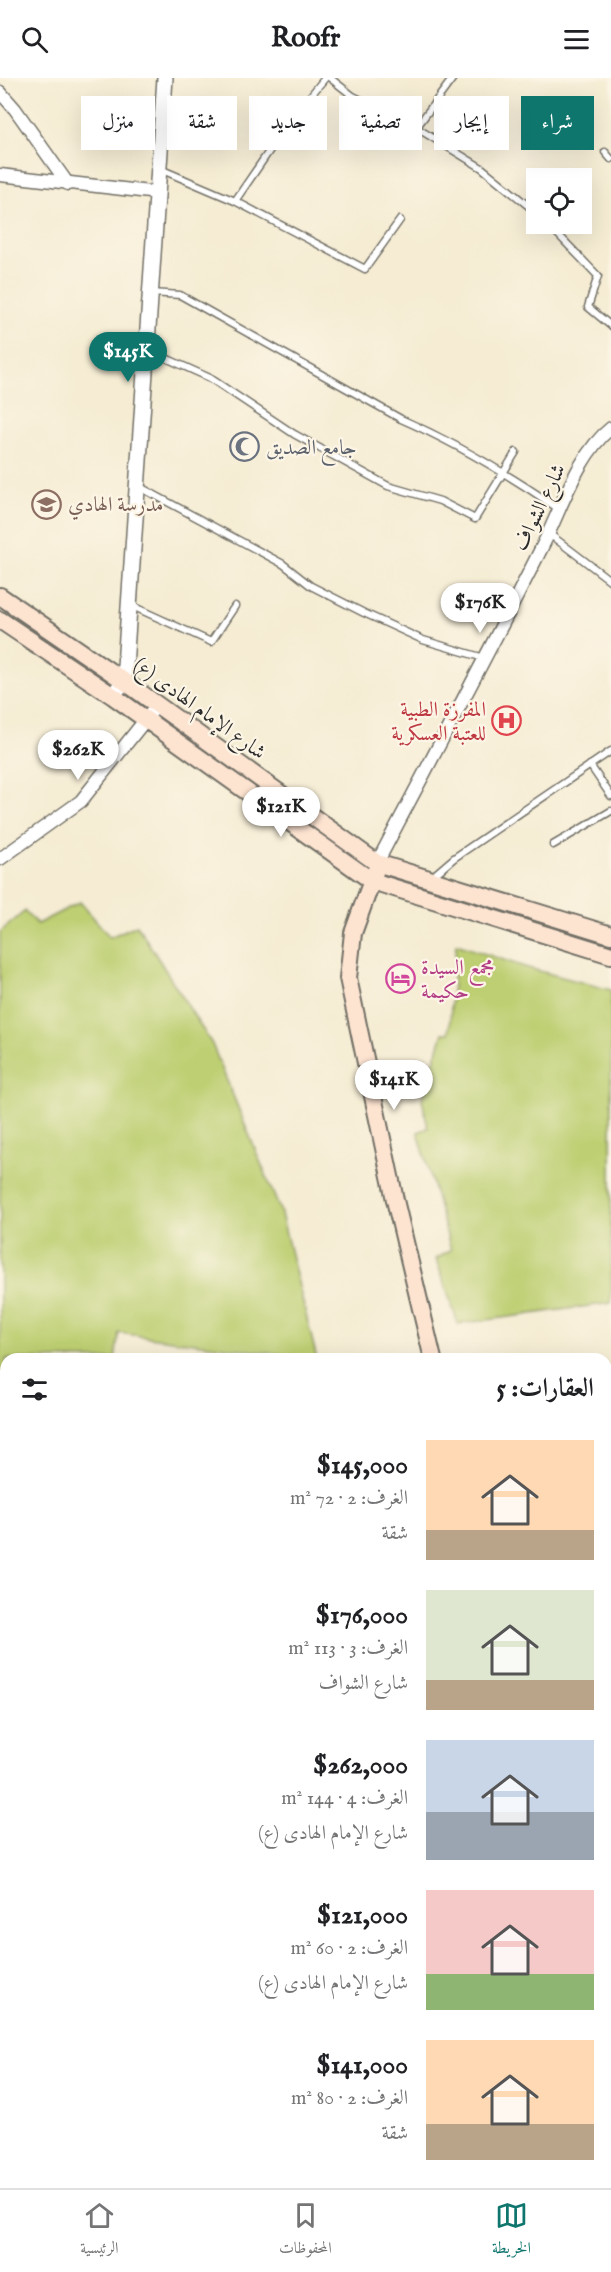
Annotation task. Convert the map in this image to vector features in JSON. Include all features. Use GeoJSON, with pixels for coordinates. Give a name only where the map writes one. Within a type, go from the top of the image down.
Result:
{"type":"FeatureCollection","features":[{"type":"Feature","properties":{"kind":"main road","name":"شارع الإمام الهادی (ع)"},"geometry":{"type":"LineString","coordinates":[[0,596],[124,681],[377,863],[611,935]]}},
{"type":"Feature","properties":{"kind":"main road","name":"شارع الإمام الهادی (ع)"},"geometry":{"type":"LineString","coordinates":[[0,620],[113,696],[372,881],[611,955]]}},
{"type":"Feature","properties":{"kind":"main road"},"geometry":{"type":"LineString","coordinates":[[377,863],[353,933],[348,978],[395,1200],[432,1353]]}},
{"type":"Feature","properties":{"kind":"street"},"geometry":{"type":"LineString","coordinates":[[113,696],[124,681],[165,78]]}},
{"type":"Feature","properties":{"kind":"street"},"geometry":{"type":"LineString","coordinates":[[0,92],[68,184]]}},
{"type":"Feature","properties":{"kind":"street"},"geometry":{"type":"LineString","coordinates":[[0,175],[158,193]]}},
{"type":"Feature","properties":{"kind":"street","name":"شارع الشواف"},"geometry":{"type":"LineString","coordinates":[[377,863],[586,456],[602,435],[611,428]]}},
{"type":"Feature","properties":{"kind":"street"},"geometry":{"type":"LineString","coordinates":[[0,859],[81,801],[157,705]]}},
{"type":"Feature","properties":{"kind":"lane"},"geometry":{"type":"LineString","coordinates":[[235,201],[289,122],[325,78]]}},
{"type":"Feature","properties":{"kind":"lane"},"geometry":{"type":"LineString","coordinates":[[330,78],[353,96]]}},
{"type":"Feature","properties":{"kind":"lane"},"geometry":{"type":"LineString","coordinates":[[422,120],[453,78]]}},
{"type":"Feature","properties":{"kind":"lane"},"geometry":{"type":"LineString","coordinates":[[422,132],[482,168],[526,204]]}},
{"type":"Feature","properties":{"kind":"lane"},"geometry":{"type":"LineString","coordinates":[[605,152],[611,159]]}},
{"type":"Feature","properties":{"kind":"lane"},"geometry":{"type":"LineString","coordinates":[[160,169],[235,201],[365,269],[400,220]]}},
{"type":"Feature","properties":{"kind":"lane"},"geometry":{"type":"LineString","coordinates":[[557,234],[597,276],[588,308],[611,326]]}},
{"type":"Feature","properties":{"kind":"lane"},"geometry":{"type":"LineString","coordinates":[[151,293],[180,295],[401,419],[433,433],[505,472],[559,509]]}},
{"type":"Feature","properties":{"kind":"lane"},"geometry":{"type":"LineString","coordinates":[[147,350],[210,378],[294,434],[388,486],[440,501],[475,519],[516,452]]}},
{"type":"Feature","properties":{"kind":"lane"},"geometry":{"type":"LineString","coordinates":[[138,486],[283,564],[311,586],[364,613],[423,640],[484,658]]}},
{"type":"Feature","properties":{"kind":"lane"},"geometry":{"type":"LineString","coordinates":[[548,533],[611,581]]}},
{"type":"Feature","properties":{"kind":"lane"},"geometry":{"type":"LineString","coordinates":[[129,605],[211,642],[235,606]]}},
{"type":"Feature","properties":{"kind":"lane"},"geometry":{"type":"LineString","coordinates":[[429,879],[454,858],[611,751]]}},
{"type":"Feature","properties":{"kind":"lane"},"geometry":{"type":"LineString","coordinates":[[590,765],[611,796]]}},
{"type":"Feature","properties":{"kind":"lane"},"geometry":{"type":"LineString","coordinates":[[553,845],[611,811]]}},
{"type":"Feature","properties":{"kind":"green space"},"geometry":{"type":"Polygon","coordinates":[[[80,902],[110,937],[137,925],[212,1044],[280,1210],[316,1353],[269,1353],[119,1333],[116,1353],[0,1353],[0,932],[25,911],[37,924],[80,902]]]}},
{"type":"Feature","properties":{"kind":"green space"},"geometry":{"type":"Polygon","coordinates":[[[456,944],[528,968],[611,990],[611,1303],[458,1324],[436,1259],[451,1250],[418,1132],[428,1128],[422,1099],[443,1033],[449,1033],[456,944]]]}},
{"type":"Feature","properties":{"kind":"place","name":"جامع الصديق"},"geometry":{"type":"Point","coordinates":[245,447]}},
{"type":"Feature","properties":{"kind":"place","name":"مدرسة الهادي"},"geometry":{"type":"Point","coordinates":[47,504]}},
{"type":"Feature","properties":{"kind":"place","name":"المفرزة الطبية للعتبة العسكرية"},"geometry":{"type":"Point","coordinates":[507,721]}},
{"type":"Feature","properties":{"kind":"place","name":"مجمع السيدة حكيمة"},"geometry":{"type":"Point","coordinates":[400,979]}}]}
